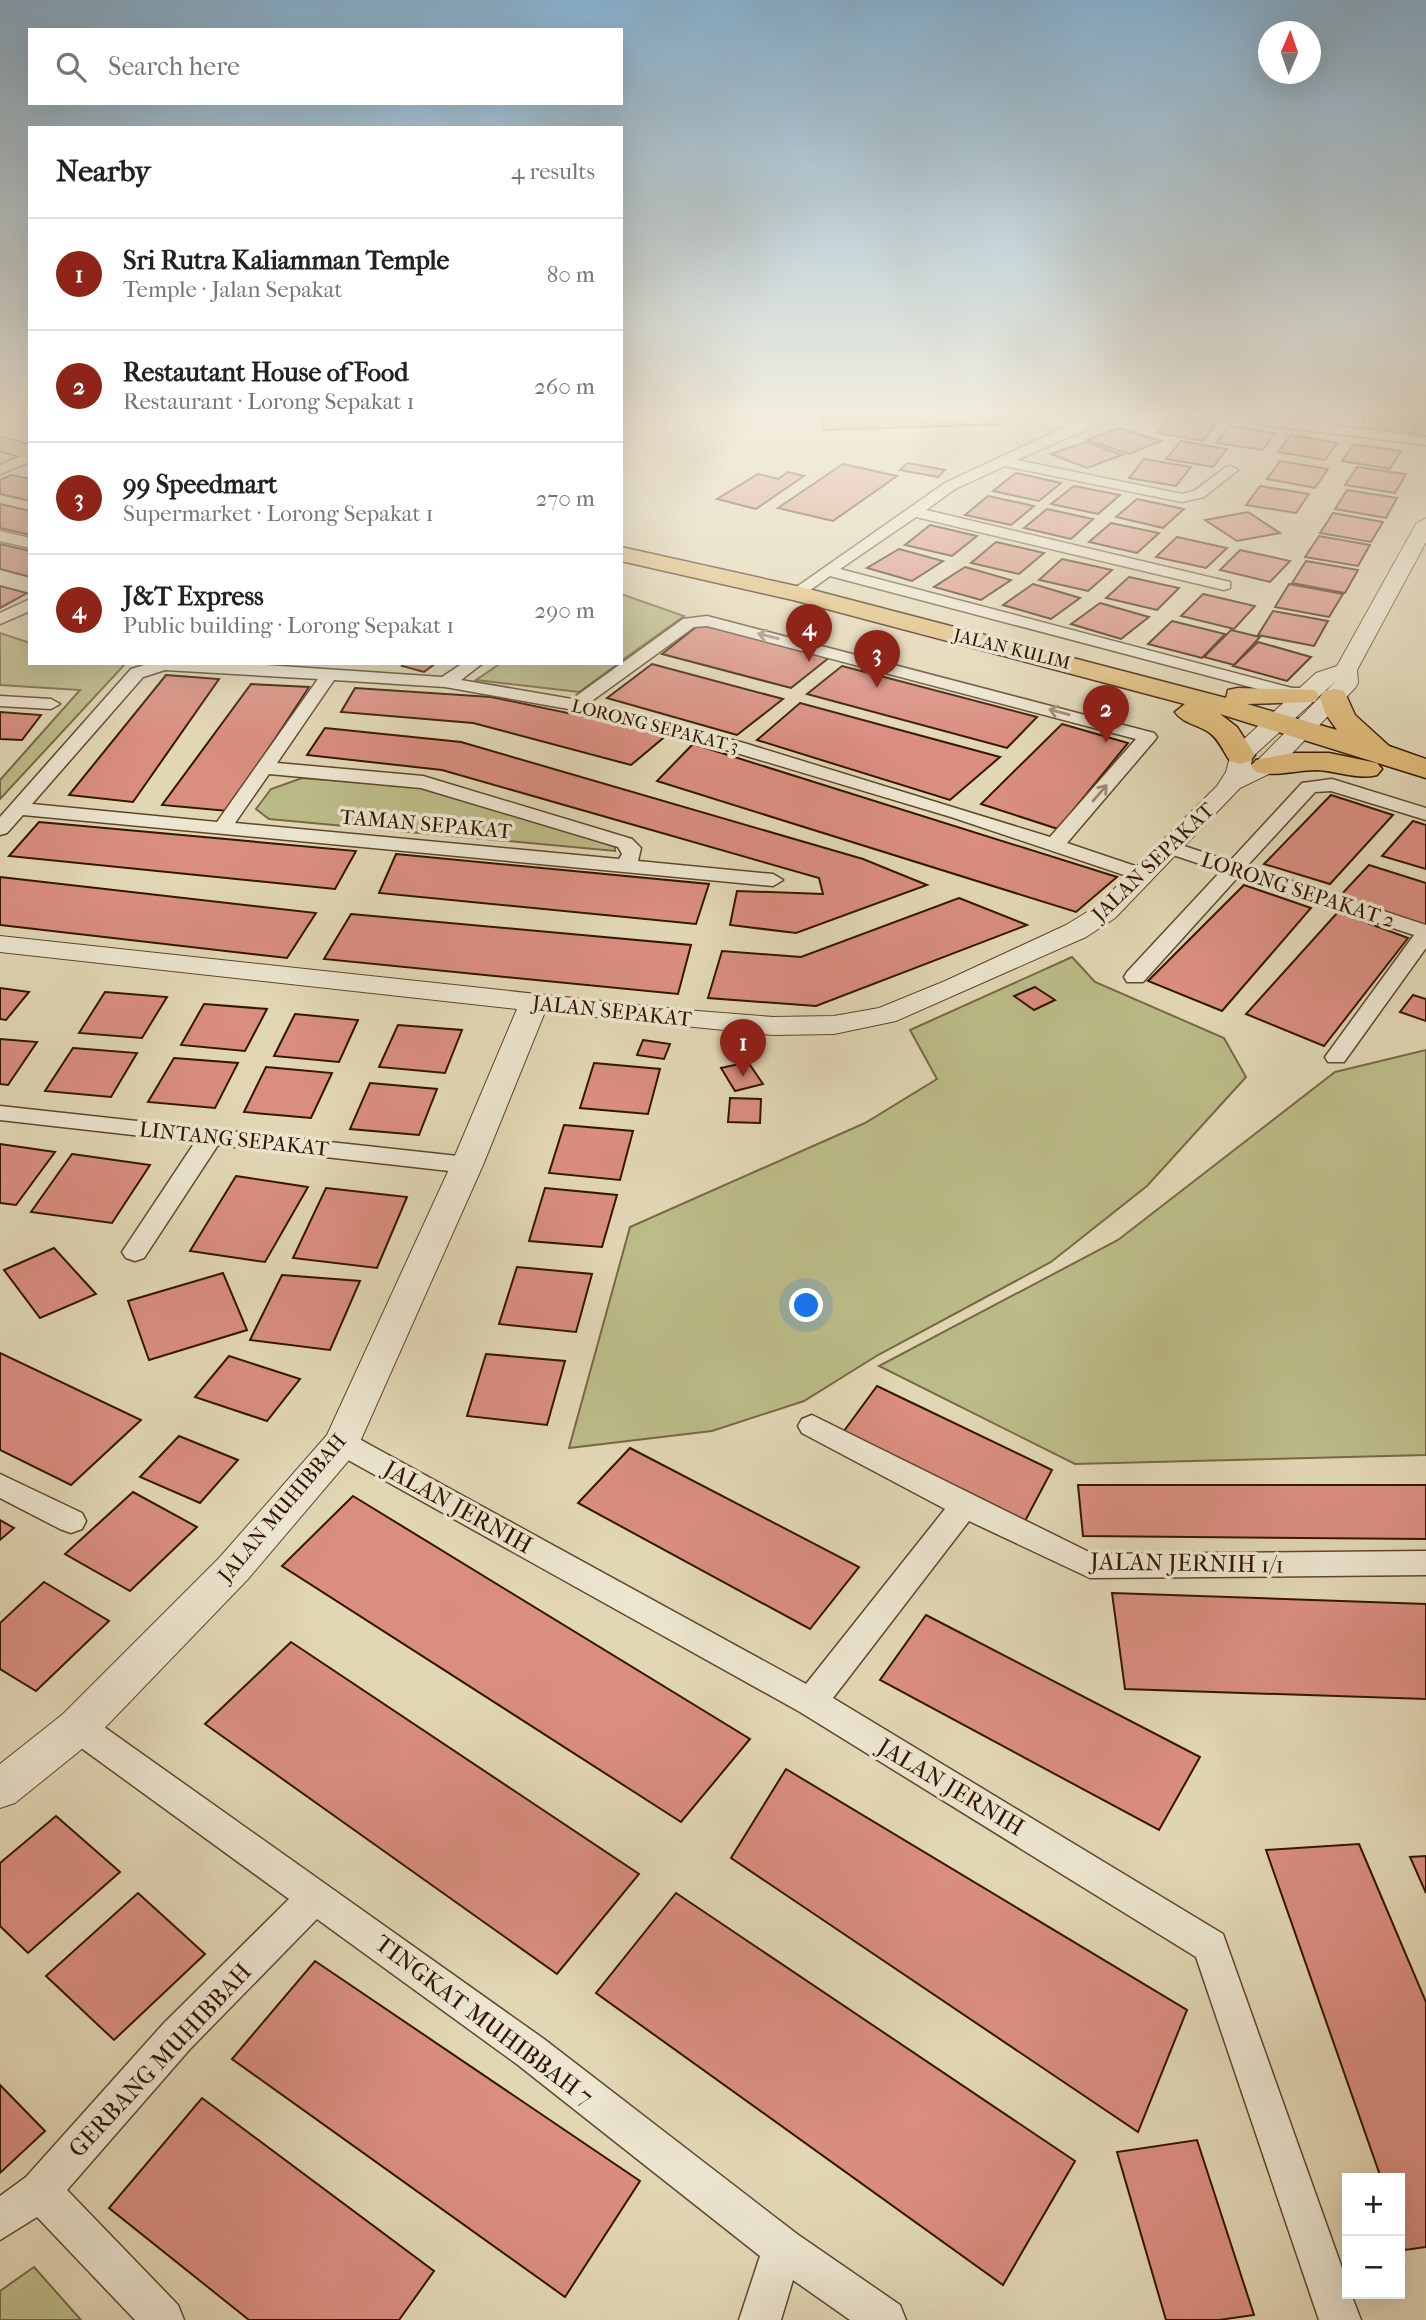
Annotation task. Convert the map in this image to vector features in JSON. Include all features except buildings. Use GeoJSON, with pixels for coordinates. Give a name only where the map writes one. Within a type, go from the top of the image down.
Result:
{"type":"FeatureCollection","features":[{"type":"Feature","properties":{"kind":"main road","name":"JALAN KULIM"},"geometry":{"type":"LineString","coordinates":[[623,554],[796,593],[1041,655],[1284,730],[1333,751],[1412,765]]}},
{"type":"Feature","properties":{"kind":"main road","name":"JALAN KULIM"},"geometry":{"type":"LineString","coordinates":[[623,566],[878,624],[1170,703],[1284,730]]}},
{"type":"Feature","properties":{"kind":"main road"},"geometry":{"type":"LineString","coordinates":[[1041,655],[1114,664],[1238,696],[1316,695],[1348,726],[1412,765]]}},
{"type":"Feature","properties":{"kind":"main road"},"geometry":{"type":"LineString","coordinates":[[1170,703],[1219,726],[1253,761],[1332,762],[1426,786]]}},
{"type":"Feature","properties":{"kind":"street"},"geometry":{"type":"LineString","coordinates":[[796,593],[899,523]]}},
{"type":"Feature","properties":{"kind":"street"},"geometry":{"type":"LineString","coordinates":[[964,523],[1224,585]]}},
{"type":"Feature","properties":{"kind":"street"},"geometry":{"type":"LineString","coordinates":[[1316,695],[1346,683],[1346,670],[1426,524]]}},
{"type":"Feature","properties":{"kind":"street"},"geometry":{"type":"LineString","coordinates":[[0,536],[28,543]]}},
{"type":"Feature","properties":{"kind":"street","name":"JALAN KULIM"},"geometry":{"type":"LineString","coordinates":[[828,570],[1292,692],[1316,695]]}},
{"type":"Feature","properties":{"kind":"street"},"geometry":{"type":"LineString","coordinates":[[0,619],[28,605]]}},
{"type":"Feature","properties":{"kind":"street"},"geometry":{"type":"LineString","coordinates":[[575,705],[689,623],[707,621],[1148,737],[1055,844]]}},
{"type":"Feature","properties":{"kind":"street","name":"LORONG SEPAKAT 3"},"geometry":{"type":"LineString","coordinates":[[18,809],[137,673],[150,668],[181,665],[445,682],[575,705],[737,747],[1055,844],[1143,875]]}},
{"type":"Feature","properties":{"kind":"street"},"geometry":{"type":"LineString","coordinates":[[445,682],[472,665]]}},
{"type":"Feature","properties":{"kind":"street"},"geometry":{"type":"LineString","coordinates":[[222,828],[330,674]]}},
{"type":"Feature","properties":{"kind":"street","name":"JALAN SEPAKAT"},"geometry":{"type":"LineString","coordinates":[[0,944],[534,1003],[773,1026],[834,1025],[886,1015],[1076,931],[1106,912],[1171,848],[1316,695]]}},
{"type":"Feature","properties":{"kind":"street"},"geometry":{"type":"LineString","coordinates":[[0,701],[51,704]]}},
{"type":"Feature","properties":{"kind":"street","name":"TAMAN SEPAKAT"},"geometry":{"type":"LineString","coordinates":[[264,768],[423,782],[625,843],[631,848],[632,854],[625,866]]}},
{"type":"Feature","properties":{"kind":"street"},"geometry":{"type":"LineString","coordinates":[[1135,977],[1309,787],[1332,785],[1426,814]]}},
{"type":"Feature","properties":{"kind":"street"},"geometry":{"type":"LineString","coordinates":[[0,830],[18,809]]}},
{"type":"Feature","properties":{"kind":"street","name":"TAMAN SEPAKAT"},"geometry":{"type":"LineString","coordinates":[[18,809],[773,880]]}},
{"type":"Feature","properties":{"kind":"street","name":"LORONG SEPAKAT 2"},"geometry":{"type":"LineString","coordinates":[[1171,848],[1426,932]]}},
{"type":"Feature","properties":{"kind":"street"},"geometry":{"type":"LineString","coordinates":[[1336,1057],[1426,932]]}},
{"type":"Feature","properties":{"kind":"street","name":"JALAN MUHIBBAH"},"geometry":{"type":"LineString","coordinates":[[0,1789],[78,1727],[234,1568],[342,1443],[467,1165],[534,1003]]}},
{"type":"Feature","properties":{"kind":"street","name":"LINTANG SEPAKAT"},"geometry":{"type":"LineString","coordinates":[[0,1113],[467,1165]]}},
{"type":"Feature","properties":{"kind":"street"},"geometry":{"type":"LineString","coordinates":[[135,1252],[211,1137]]}},
{"type":"Feature","properties":{"kind":"street","name":"JALAN JERNIH 1/1"},"geometry":{"type":"LineString","coordinates":[[812,1426],[964,1506],[1090,1566],[1426,1563]]}},
{"type":"Feature","properties":{"kind":"street","name":"JALAN JERNIH"},"geometry":{"type":"LineString","coordinates":[[342,1443],[811,1702],[1210,1946],[1340,2320]]}},
{"type":"Feature","properties":{"kind":"street"},"geometry":{"type":"LineString","coordinates":[[0,1485],[71,1521]]}},
{"type":"Feature","properties":{"kind":"street"},"geometry":{"type":"LineString","coordinates":[[811,1702],[964,1506]]}},
{"type":"Feature","properties":{"kind":"street","name":"TINGKAT MUHIBBAH 7"},"geometry":{"type":"LineString","coordinates":[[78,1727],[531,2052],[783,2248],[885,2320]]}},
{"type":"Feature","properties":{"kind":"street","name":"GERBANG MUHIBBAH"},"geometry":{"type":"LineString","coordinates":[[0,2220],[40,2191],[177,2036],[316,1896]]}},
{"type":"Feature","properties":{"kind":"street"},"geometry":{"type":"LineString","coordinates":[[40,2191],[163,2320]]}},
{"type":"Feature","properties":{"kind":"street"},"geometry":{"type":"LineString","coordinates":[[760,2320],[783,2248]]}},
{"type":"Feature","properties":{"kind":"green space"},"geometry":{"type":"Polygon","coordinates":[[[623,595],[684,616],[623,660],[623,595]]]}},
{"type":"Feature","properties":{"kind":"green space"},"geometry":{"type":"Polygon","coordinates":[[[0,633],[28,642],[28,665],[124,665],[0,799],[0,780],[80,690],[0,685],[0,633]]]}},
{"type":"Feature","properties":{"kind":"green space"},"geometry":{"type":"Polygon","coordinates":[[[498,665],[616,665],[579,692],[476,680],[498,665]]]}},
{"type":"Feature","properties":{"kind":"green space"},"geometry":{"type":"Polygon","coordinates":[[[302,778],[419,787],[615,844],[615,851],[269,819],[256,809],[271,789],[302,778]]]}},
{"type":"Feature","properties":{"kind":"green space"},"geometry":{"type":"Polygon","coordinates":[[[1072,957],[1095,982],[1224,1038],[1246,1077],[1147,1186],[1051,1262],[878,1355],[804,1401],[712,1431],[569,1448],[630,1227],[865,1123],[937,1079],[910,1030],[1072,957]]]}},
{"type":"Feature","properties":{"kind":"green space"},"geometry":{"type":"Polygon","coordinates":[[[1426,1050],[1426,1455],[1075,1464],[879,1366],[1118,1240],[1335,1072],[1426,1050]]]}},
{"type":"Feature","properties":{"kind":"green space"},"geometry":{"type":"Polygon","coordinates":[[[34,2267],[81,2320],[0,2320],[0,2291],[34,2267]]]}},
{"type":"Feature","properties":{"kind":"place","name":"J&T Express"},"geometry":{"type":"Point","coordinates":[809,662]}},
{"type":"Feature","properties":{"kind":"place","name":"99 Speedmart"},"geometry":{"type":"Point","coordinates":[877,688]}},
{"type":"Feature","properties":{"kind":"place","name":"Restautant House of Food"},"geometry":{"type":"Point","coordinates":[1106,743]}},
{"type":"Feature","properties":{"kind":"place","name":"Sri Rutra Kaliamman Temple"},"geometry":{"type":"Point","coordinates":[743,1077]}}]}
